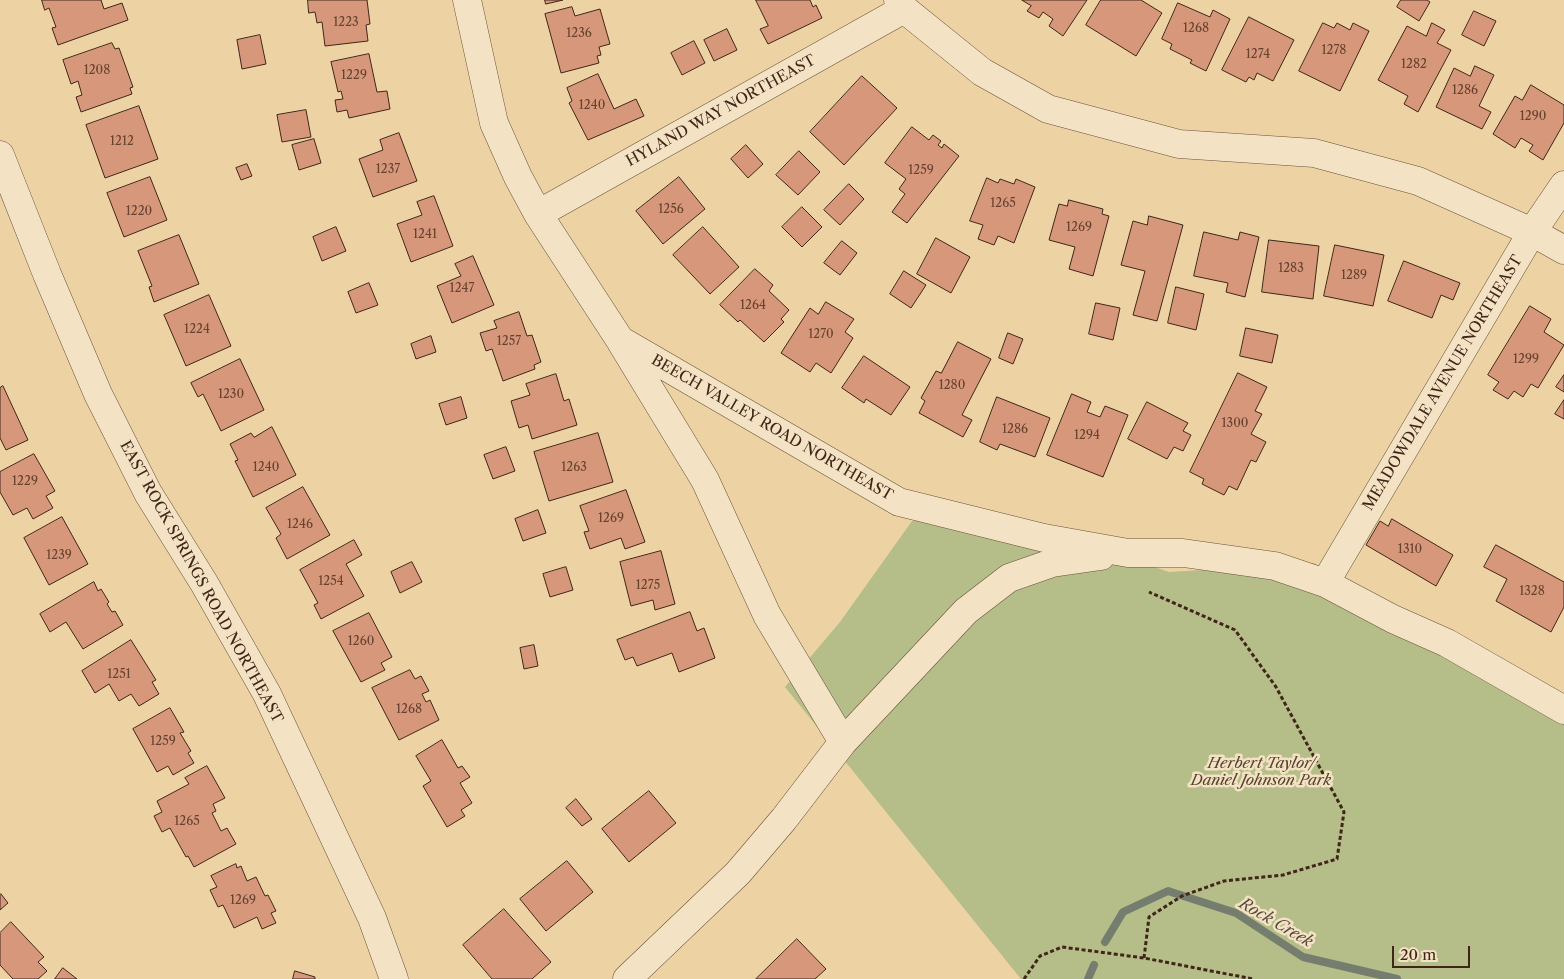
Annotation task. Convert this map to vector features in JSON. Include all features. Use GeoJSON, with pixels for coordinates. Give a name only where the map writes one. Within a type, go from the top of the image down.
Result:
{"type":"FeatureCollection","features":[{"type":"Feature","properties":{"kind":"street","name":"BEECH VALLEY ROAD NORTHEAST"},"geometry":{"type":"LineString","coordinates":[[467,0],[494,123],[518,178],[538,214],[620,340],[899,502],[1044,538],[1128,553],[1183,553],[1275,566],[1325,583],[1394,619],[1447,643],[1564,710]]}},
{"type":"Feature","properties":{"kind":"street","name":"HYLAND WAY NORTHEAST"},"geometry":{"type":"LineString","coordinates":[[538,214],[901,4]]}},
{"type":"Feature","properties":{"kind":"street"},"geometry":{"type":"LineString","coordinates":[[901,4],[982,72],[1048,109],[1178,144],[1314,154],[1418,181],[1532,232],[1564,250]]}},
{"type":"Feature","properties":{"kind":"street","name":"EAST ROCK SPRINGS ROAD NORTHEAST"},"geometry":{"type":"LineString","coordinates":[[0,155],[47,274],[98,394],[148,493],[204,583],[267,694],[372,918],[394,979]]}},
{"type":"Feature","properties":{"kind":"street","name":"MEADOWDALE AVENUE NORTHEAST"},"geometry":{"type":"LineString","coordinates":[[1325,583],[1532,232],[1564,185]]}},
{"type":"Feature","properties":{"kind":"street"},"geometry":{"type":"LineString","coordinates":[[620,340],[705,480],[767,615],[843,742]]}},
{"type":"Feature","properties":{"kind":"street"},"geometry":{"type":"LineString","coordinates":[[627,979],[738,873],[784,819],[843,742],[966,611],[1009,578],[1052,563],[1128,553]]}},
{"type":"Feature","properties":{"kind":"path"},"geometry":{"type":"LineString","coordinates":[[1144,958],[1149,917],[1182,896],[1224,881],[1283,875],[1337,858],[1344,812],[1276,688],[1235,630],[1149,592]]}},
{"type":"Feature","properties":{"kind":"path"},"geometry":{"type":"LineString","coordinates":[[1024,979],[1040,956],[1062,947],[1144,958],[1252,979]]}},
{"type":"Feature","properties":{"kind":"green space","name":"Herbert Taylor/ Daniel Johnson Park"},"geometry":{"type":"Polygon","coordinates":[[[1017,520],[1169,572],[1314,563],[1564,722],[1564,979],[1021,979],[785,687],[840,622],[912,521],[1017,520]]]}},
{"type":"Feature","properties":{"kind":"building"},"geometry":{"type":"Polygon","coordinates":[[[42,0],[101,0],[104,9],[122,3],[128,20],[58,45],[52,28],[56,27],[49,8],[45,10],[42,0]]]}},
{"type":"Feature","properties":{"kind":"building"},"geometry":{"type":"Polygon","coordinates":[[[308,0],[367,0],[370,24],[366,25],[368,41],[325,46],[322,22],[317,23],[315,12],[309,13],[308,0]]]}},
{"type":"Feature","properties":{"kind":"building"},"geometry":{"type":"Polygon","coordinates":[[[545,0],[563,0],[546,4],[545,0]]]}},
{"type":"Feature","properties":{"kind":"building"},"geometry":{"type":"Polygon","coordinates":[[[756,0],[810,0],[813,7],[816,5],[822,18],[768,44],[760,29],[768,26],[756,0]]]}},
{"type":"Feature","properties":{"kind":"building"},"geometry":{"type":"Polygon","coordinates":[[[1022,0],[1087,0],[1063,36],[1049,26],[1053,19],[1043,12],[1039,18],[1027,11],[1031,6],[1022,0]]]}},
{"type":"Feature","properties":{"kind":"building"},"geometry":{"type":"Polygon","coordinates":[[[1101,0],[1141,0],[1162,13],[1136,56],[1086,25],[1101,0]]]}},
{"type":"Feature","properties":{"kind":"building"},"geometry":{"type":"Polygon","coordinates":[[[1401,0],[1427,0],[1430,2],[1419,21],[1397,7],[1401,0]]]}},
{"type":"Feature","properties":{"kind":"building"},"geometry":{"type":"Polygon","coordinates":[[[1178,3],[1210,17],[1213,10],[1230,19],[1206,71],[1190,63],[1192,60],[1170,49],[1172,44],[1162,39],[1178,3]]]}},
{"type":"Feature","properties":{"kind":"building"},"geometry":{"type":"Polygon","coordinates":[[[572,7],[575,16],[600,9],[610,44],[599,47],[601,55],[597,56],[599,63],[561,73],[545,14],[572,7]]]}},
{"type":"Feature","properties":{"kind":"building"},"geometry":{"type":"Polygon","coordinates":[[[1474,11],[1496,21],[1484,46],[1462,35],[1474,11]]]}},
{"type":"Feature","properties":{"kind":"building"},"geometry":{"type":"Polygon","coordinates":[[[1249,17],[1294,40],[1273,81],[1257,73],[1254,80],[1249,77],[1246,82],[1222,70],[1249,17]]]}},
{"type":"Feature","properties":{"kind":"building"},"geometry":{"type":"Polygon","coordinates":[[[1323,23],[1334,28],[1337,23],[1350,30],[1353,23],[1369,31],[1340,91],[1299,71],[1323,23]]]}},
{"type":"Feature","properties":{"kind":"building"},"geometry":{"type":"Polygon","coordinates":[[[1432,23],[1445,30],[1437,43],[1451,50],[1418,112],[1404,104],[1408,96],[1378,80],[1407,26],[1426,36],[1432,23]]]}},
{"type":"Feature","properties":{"kind":"building"},"geometry":{"type":"Polygon","coordinates":[[[727,29],[737,50],[714,61],[704,40],[727,29]]]}},
{"type":"Feature","properties":{"kind":"building"},"geometry":{"type":"Polygon","coordinates":[[[260,35],[266,64],[242,69],[237,40],[260,35]]]}},
{"type":"Feature","properties":{"kind":"building"},"geometry":{"type":"Polygon","coordinates":[[[694,41],[705,63],[682,75],[671,53],[694,41]]]}},
{"type":"Feature","properties":{"kind":"building"},"geometry":{"type":"Polygon","coordinates":[[[112,43],[115,49],[119,48],[133,87],[130,88],[132,94],[81,112],[76,97],[82,95],[78,81],[71,84],[63,60],[112,43]]]}},
{"type":"Feature","properties":{"kind":"building"},"geometry":{"type":"Polygon","coordinates":[[[369,54],[377,92],[387,91],[390,109],[349,118],[347,110],[337,112],[335,100],[343,99],[341,91],[338,92],[331,62],[369,54]]]}},
{"type":"Feature","properties":{"kind":"building"},"geometry":{"type":"Polygon","coordinates":[[[1475,66],[1494,75],[1479,106],[1491,112],[1482,129],[1436,107],[1454,68],[1470,76],[1475,66]]]}},
{"type":"Feature","properties":{"kind":"building"},"geometry":{"type":"Polygon","coordinates":[[[598,74],[614,109],[636,99],[644,116],[588,140],[569,103],[572,101],[567,88],[598,74]]]}},
{"type":"Feature","properties":{"kind":"building"},"geometry":{"type":"Polygon","coordinates":[[[862,76],[897,108],[844,165],[810,132],[862,76]]]}},
{"type":"Feature","properties":{"kind":"building"},"geometry":{"type":"Polygon","coordinates":[[[1531,85],[1564,105],[1564,123],[1543,160],[1529,151],[1533,145],[1521,138],[1515,148],[1493,134],[1515,96],[1522,100],[1531,85]]]}},
{"type":"Feature","properties":{"kind":"building"},"geometry":{"type":"Polygon","coordinates":[[[139,106],[158,159],[105,178],[86,125],[139,106]]]}},
{"type":"Feature","properties":{"kind":"building"},"geometry":{"type":"Polygon","coordinates":[[[306,110],[311,137],[282,142],[277,115],[306,110]]]}},
{"type":"Feature","properties":{"kind":"building"},"geometry":{"type":"Polygon","coordinates":[[[912,127],[929,140],[933,135],[941,141],[938,145],[942,148],[944,144],[959,156],[907,223],[892,212],[905,194],[899,189],[906,179],[885,163],[912,127]]]}},
{"type":"Feature","properties":{"kind":"building"},"geometry":{"type":"Polygon","coordinates":[[[399,133],[417,181],[373,197],[359,159],[383,150],[380,140],[399,133]]]}},
{"type":"Feature","properties":{"kind":"building"},"geometry":{"type":"Polygon","coordinates":[[[314,139],[321,163],[299,170],[292,145],[314,139]]]}},
{"type":"Feature","properties":{"kind":"building"},"geometry":{"type":"Polygon","coordinates":[[[746,145],[763,164],[748,178],[731,159],[746,145]]]}},
{"type":"Feature","properties":{"kind":"building"},"geometry":{"type":"Polygon","coordinates":[[[799,151],[820,172],[798,195],[776,175],[799,151]]]}},
{"type":"Feature","properties":{"kind":"building"},"geometry":{"type":"Polygon","coordinates":[[[247,164],[252,176],[241,180],[236,168],[247,164]]]}},
{"type":"Feature","properties":{"kind":"building"},"geometry":{"type":"Polygon","coordinates":[[[150,177],[167,220],[124,237],[107,193],[150,177]]]}},
{"type":"Feature","properties":{"kind":"building"},"geometry":{"type":"Polygon","coordinates":[[[679,177],[705,209],[663,244],[636,211],[679,177]]]}},
{"type":"Feature","properties":{"kind":"building"},"geometry":{"type":"Polygon","coordinates":[[[987,178],[998,183],[1000,179],[1014,184],[1016,179],[1035,187],[1014,243],[998,236],[994,245],[978,239],[983,225],[970,221],[987,178]]]}},
{"type":"Feature","properties":{"kind":"building"},"geometry":{"type":"Polygon","coordinates":[[[849,184],[864,199],[840,225],[824,210],[849,184]]]}},
{"type":"Feature","properties":{"kind":"building"},"geometry":{"type":"Polygon","coordinates":[[[434,196],[453,246],[411,262],[397,224],[422,215],[417,202],[434,196]]]}},
{"type":"Feature","properties":{"kind":"building"},"geometry":{"type":"Polygon","coordinates":[[[1069,200],[1103,209],[1102,214],[1109,216],[1093,276],[1069,269],[1075,247],[1049,240],[1059,204],[1067,206],[1069,200]]]}},
{"type":"Feature","properties":{"kind":"building"},"geometry":{"type":"Polygon","coordinates":[[[802,207],[822,227],[802,247],[782,227],[802,207]]]}},
{"type":"Feature","properties":{"kind":"building"},"geometry":{"type":"Polygon","coordinates":[[[1149,216],[1183,225],[1157,321],[1133,315],[1145,271],[1121,265],[1133,221],[1147,225],[1149,216]]]}},
{"type":"Feature","properties":{"kind":"building"},"geometry":{"type":"Polygon","coordinates":[[[336,227],[346,251],[322,261],[313,237],[336,227]]]}},
{"type":"Feature","properties":{"kind":"building"},"geometry":{"type":"Polygon","coordinates":[[[703,227],[739,267],[710,294],[673,255],[703,227]]]}},
{"type":"Feature","properties":{"kind":"building"},"geometry":{"type":"Polygon","coordinates":[[[1204,232],[1238,240],[1240,232],[1259,237],[1245,297],[1226,292],[1228,283],[1194,276],[1204,232]]]}},
{"type":"Feature","properties":{"kind":"building"},"geometry":{"type":"Polygon","coordinates":[[[179,235],[199,284],[154,302],[149,287],[152,286],[138,251],[179,235]]]}},
{"type":"Feature","properties":{"kind":"building"},"geometry":{"type":"Polygon","coordinates":[[[936,238],[970,257],[951,293],[917,274],[936,238]]]}},
{"type":"Feature","properties":{"kind":"building"},"geometry":{"type":"Polygon","coordinates":[[[1269,240],[1319,246],[1313,299],[1262,292],[1269,240]]]}},
{"type":"Feature","properties":{"kind":"building"},"geometry":{"type":"Polygon","coordinates":[[[842,241],[857,253],[840,275],[824,263],[842,241]]]}},
{"type":"Feature","properties":{"kind":"building"},"geometry":{"type":"Polygon","coordinates":[[[1335,245],[1384,255],[1373,306],[1324,296],[1335,245]]]}},
{"type":"Feature","properties":{"kind":"building"},"geometry":{"type":"Polygon","coordinates":[[[473,256],[494,305],[452,323],[437,286],[461,276],[455,264],[473,256]]]}},
{"type":"Feature","properties":{"kind":"building"},"geometry":{"type":"Polygon","coordinates":[[[1404,261],[1460,283],[1453,300],[1441,295],[1432,318],[1388,301],[1404,261]]]}},
{"type":"Feature","properties":{"kind":"building"},"geometry":{"type":"Polygon","coordinates":[[[755,269],[773,285],[769,291],[789,310],[781,319],[784,322],[764,342],[720,305],[755,269]]]}},
{"type":"Feature","properties":{"kind":"building"},"geometry":{"type":"Polygon","coordinates":[[[904,271],[926,285],[911,308],[890,294],[904,271]]]}},
{"type":"Feature","properties":{"kind":"building"},"geometry":{"type":"Polygon","coordinates":[[[369,283],[378,305],[356,313],[348,292],[369,283]]]}},
{"type":"Feature","properties":{"kind":"building"},"geometry":{"type":"Polygon","coordinates":[[[1176,287],[1204,294],[1196,330],[1168,323],[1176,287]]]}},
{"type":"Feature","properties":{"kind":"building"},"geometry":{"type":"Polygon","coordinates":[[[209,295],[231,346],[186,366],[164,315],[209,295]]]}},
{"type":"Feature","properties":{"kind":"building"},"geometry":{"type":"Polygon","coordinates":[[[826,302],[854,319],[845,332],[853,338],[831,373],[816,363],[810,372],[781,353],[810,308],[818,314],[826,302]]]}},
{"type":"Feature","properties":{"kind":"building"},"geometry":{"type":"Polygon","coordinates":[[[1096,303],[1120,308],[1113,340],[1089,334],[1096,303]]]}},
{"type":"Feature","properties":{"kind":"building"},"geometry":{"type":"Polygon","coordinates":[[[1530,306],[1551,319],[1544,332],[1564,345],[1538,388],[1531,384],[1523,397],[1514,391],[1508,399],[1493,390],[1499,382],[1488,375],[1530,306]]]}},
{"type":"Feature","properties":{"kind":"building"},"geometry":{"type":"Polygon","coordinates":[[[519,312],[527,336],[532,335],[541,362],[534,365],[535,369],[503,381],[492,349],[486,351],[480,333],[497,328],[494,321],[519,312]]]}},
{"type":"Feature","properties":{"kind":"building"},"geometry":{"type":"Polygon","coordinates":[[[1246,328],[1278,335],[1272,363],[1240,356],[1246,328]]]}},
{"type":"Feature","properties":{"kind":"building"},"geometry":{"type":"Polygon","coordinates":[[[1008,333],[1023,339],[1013,364],[999,358],[1008,333]]]}},
{"type":"Feature","properties":{"kind":"building"},"geometry":{"type":"Polygon","coordinates":[[[431,336],[436,352],[416,359],[411,344],[431,336]]]}},
{"type":"Feature","properties":{"kind":"building"},"geometry":{"type":"Polygon","coordinates":[[[958,342],[991,359],[962,415],[972,420],[963,437],[919,413],[925,401],[921,398],[936,371],[941,373],[958,342]]]}},
{"type":"Feature","properties":{"kind":"building"},"geometry":{"type":"Polygon","coordinates":[[[864,356],[910,387],[891,415],[866,399],[864,403],[842,388],[864,356]]]}},
{"type":"Feature","properties":{"kind":"building"},"geometry":{"type":"Polygon","coordinates":[[[240,359],[264,410],[221,431],[203,394],[198,397],[191,383],[240,359]]]}},
{"type":"Feature","properties":{"kind":"building"},"geometry":{"type":"Polygon","coordinates":[[[1238,373],[1267,387],[1255,411],[1262,414],[1251,434],[1266,442],[1256,462],[1251,460],[1237,490],[1229,486],[1224,495],[1202,484],[1204,479],[1190,472],[1238,373]]]}},
{"type":"Feature","properties":{"kind":"building"},"geometry":{"type":"Polygon","coordinates":[[[556,374],[564,401],[569,399],[577,425],[532,439],[528,425],[519,428],[511,401],[530,395],[526,384],[556,374]]]}},
{"type":"Feature","properties":{"kind":"building"},"geometry":{"type":"Polygon","coordinates":[[[1564,375],[1564,392],[1556,387],[1564,375]]]}},
{"type":"Feature","properties":{"kind":"building"},"geometry":{"type":"Polygon","coordinates":[[[3,386],[28,440],[6,450],[0,438],[0,388],[3,386]]]}},
{"type":"Feature","properties":{"kind":"building"},"geometry":{"type":"Polygon","coordinates":[[[1072,394],[1091,402],[1087,412],[1100,417],[1105,406],[1128,415],[1103,477],[1047,455],[1072,394]]]}},
{"type":"Feature","properties":{"kind":"building"},"geometry":{"type":"Polygon","coordinates":[[[461,397],[467,418],[446,425],[439,404],[461,397]]]}},
{"type":"Feature","properties":{"kind":"building"},"geometry":{"type":"Polygon","coordinates":[[[997,397],[1050,418],[1035,457],[1000,444],[997,450],[980,442],[997,397]]]}},
{"type":"Feature","properties":{"kind":"building"},"geometry":{"type":"Polygon","coordinates":[[[1564,400],[1564,419],[1555,414],[1564,400]]]}},
{"type":"Feature","properties":{"kind":"building"},"geometry":{"type":"Polygon","coordinates":[[[1147,402],[1188,423],[1183,431],[1191,435],[1183,451],[1174,447],[1167,459],[1128,439],[1147,402]]]}},
{"type":"Feature","properties":{"kind":"building"},"geometry":{"type":"Polygon","coordinates":[[[272,427],[296,475],[253,497],[235,461],[238,460],[230,444],[251,433],[254,437],[272,427]]]}},
{"type":"Feature","properties":{"kind":"building"},"geometry":{"type":"Polygon","coordinates":[[[598,433],[613,482],[549,501],[534,452],[598,433]]]}},
{"type":"Feature","properties":{"kind":"building"},"geometry":{"type":"Polygon","coordinates":[[[506,447],[515,471],[493,479],[484,455],[506,447]]]}},
{"type":"Feature","properties":{"kind":"building"},"geometry":{"type":"Polygon","coordinates":[[[34,454],[55,491],[46,496],[53,508],[33,519],[27,508],[13,515],[0,492],[0,472],[34,454]]]}},
{"type":"Feature","properties":{"kind":"building"},"geometry":{"type":"Polygon","coordinates":[[[303,487],[330,535],[287,559],[276,538],[281,534],[266,508],[303,487]]]}},
{"type":"Feature","properties":{"kind":"building"},"geometry":{"type":"Polygon","coordinates":[[[626,490],[645,542],[625,549],[621,538],[590,549],[584,532],[589,531],[580,506],[626,490]]]}},
{"type":"Feature","properties":{"kind":"building"},"geometry":{"type":"Polygon","coordinates":[[[538,510],[546,533],[523,541],[515,519],[538,510]]]}},
{"type":"Feature","properties":{"kind":"building"},"geometry":{"type":"Polygon","coordinates":[[[62,517],[88,564],[49,585],[24,538],[62,517]]]}},
{"type":"Feature","properties":{"kind":"building"},"geometry":{"type":"Polygon","coordinates":[[[1392,519],[1453,555],[1436,586],[1366,545],[1380,521],[1388,526],[1392,519]]]}},
{"type":"Feature","properties":{"kind":"building"},"geometry":{"type":"Polygon","coordinates":[[[354,540],[362,555],[346,564],[364,596],[321,619],[314,605],[318,603],[300,570],[354,540]]]}},
{"type":"Feature","properties":{"kind":"building"},"geometry":{"type":"Polygon","coordinates":[[[1496,545],[1564,582],[1564,607],[1551,632],[1496,601],[1507,579],[1484,567],[1496,545]]]}},
{"type":"Feature","properties":{"kind":"building"},"geometry":{"type":"Polygon","coordinates":[[[661,551],[675,604],[655,610],[653,600],[631,606],[620,562],[661,551]]]}},
{"type":"Feature","properties":{"kind":"building"},"geometry":{"type":"Polygon","coordinates":[[[412,562],[422,582],[400,593],[391,572],[412,562]]]}},
{"type":"Feature","properties":{"kind":"building"},"geometry":{"type":"Polygon","coordinates":[[[566,567],[573,590],[550,597],[543,574],[566,567]]]}},
{"type":"Feature","properties":{"kind":"building"},"geometry":{"type":"Polygon","coordinates":[[[94,582],[98,591],[101,589],[109,602],[107,604],[112,612],[115,611],[123,625],[83,649],[66,622],[50,632],[40,614],[94,582]]]}},
{"type":"Feature","properties":{"kind":"building"},"geometry":{"type":"Polygon","coordinates":[[[690,612],[697,631],[704,628],[715,658],[679,672],[672,653],[637,666],[633,657],[625,660],[617,640],[690,612]]]}},
{"type":"Feature","properties":{"kind":"building"},"geometry":{"type":"Polygon","coordinates":[[[369,613],[392,657],[381,663],[385,670],[361,682],[333,631],[369,613]]]}},
{"type":"Feature","properties":{"kind":"building"},"geometry":{"type":"Polygon","coordinates":[[[131,640],[156,680],[152,682],[159,694],[139,706],[131,694],[119,701],[109,684],[95,693],[82,671],[131,640]]]}},
{"type":"Feature","properties":{"kind":"building"},"geometry":{"type":"Polygon","coordinates":[[[534,645],[538,666],[524,669],[520,648],[534,645]]]}},
{"type":"Feature","properties":{"kind":"building"},"geometry":{"type":"Polygon","coordinates":[[[410,670],[415,679],[421,676],[429,691],[422,694],[426,702],[430,700],[439,720],[399,740],[372,688],[410,670]]]}},
{"type":"Feature","properties":{"kind":"building"},"geometry":{"type":"Polygon","coordinates":[[[170,708],[184,732],[180,733],[191,751],[188,753],[194,763],[173,775],[168,766],[157,772],[133,729],[170,708]]]}},
{"type":"Feature","properties":{"kind":"building"},"geometry":{"type":"Polygon","coordinates":[[[442,740],[458,768],[462,766],[470,777],[460,783],[472,803],[461,810],[465,816],[447,827],[423,786],[431,781],[416,756],[442,740]]]}},
{"type":"Feature","properties":{"kind":"building"},"geometry":{"type":"Polygon","coordinates":[[[207,766],[225,798],[213,804],[216,811],[212,813],[221,831],[227,828],[236,844],[194,867],[188,856],[186,857],[170,828],[162,832],[154,816],[162,812],[157,801],[189,784],[185,778],[207,766]]]}},
{"type":"Feature","properties":{"kind":"building"},"geometry":{"type":"Polygon","coordinates":[[[649,791],[676,823],[629,862],[602,829],[649,791]]]}},
{"type":"Feature","properties":{"kind":"building"},"geometry":{"type":"Polygon","coordinates":[[[576,799],[592,819],[582,826],[566,808],[576,799]]]}},
{"type":"Feature","properties":{"kind":"building"},"geometry":{"type":"Polygon","coordinates":[[[567,861],[593,892],[546,931],[520,899],[567,861]]]}},
{"type":"Feature","properties":{"kind":"building"},"geometry":{"type":"Polygon","coordinates":[[[236,864],[237,868],[241,866],[247,881],[256,877],[265,896],[268,895],[276,911],[271,913],[276,923],[262,929],[257,917],[234,928],[223,905],[218,907],[210,890],[217,887],[211,876],[236,864]]]}},
{"type":"Feature","properties":{"kind":"building"},"geometry":{"type":"Polygon","coordinates":[[[0,895],[8,903],[0,910],[0,895]]]}},
{"type":"Feature","properties":{"kind":"building"},"geometry":{"type":"Polygon","coordinates":[[[504,909],[551,962],[532,979],[492,979],[463,945],[504,909]]]}},
{"type":"Feature","properties":{"kind":"building"},"geometry":{"type":"Polygon","coordinates":[[[11,922],[44,957],[38,962],[47,971],[38,979],[13,979],[0,965],[0,933],[11,922]]]}},
{"type":"Feature","properties":{"kind":"building"},"geometry":{"type":"Polygon","coordinates":[[[797,939],[826,969],[815,979],[756,979],[797,939]]]}},
{"type":"Feature","properties":{"kind":"building"},"geometry":{"type":"Polygon","coordinates":[[[63,968],[77,979],[55,979],[63,968]]]}},
{"type":"Feature","properties":{"kind":"building"},"geometry":{"type":"Polygon","coordinates":[[[295,971],[315,977],[315,979],[293,979],[295,971]]]}},
{"type":"Feature","properties":{"kind":"waterway","name":"Rock Creek"},"geometry":{"type":"LineString","coordinates":[[1105,942],[1123,912],[1168,891],[1236,913],[1303,957],[1397,979]]}},
{"type":"Feature","properties":{"kind":"waterway","name":"Rock Creek"},"geometry":{"type":"LineString","coordinates":[[1088,979],[1094,965]]}}]}
